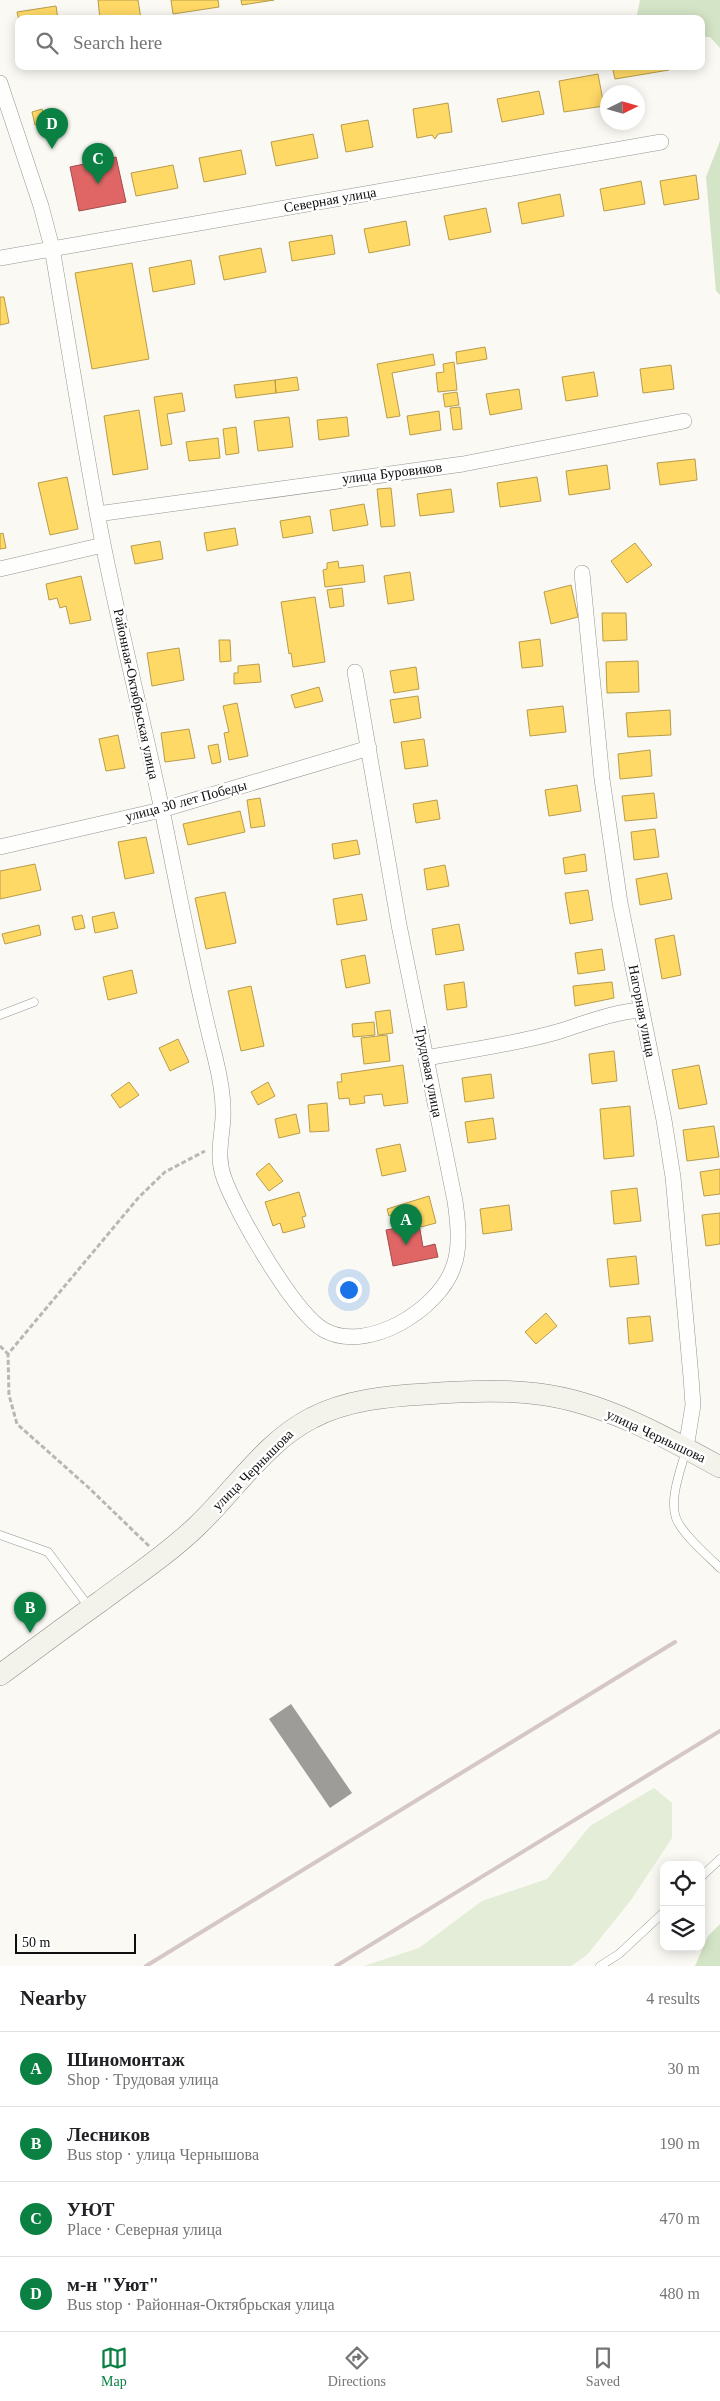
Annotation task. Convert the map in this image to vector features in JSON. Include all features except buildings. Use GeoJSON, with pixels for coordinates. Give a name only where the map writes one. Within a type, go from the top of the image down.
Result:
{"type":"FeatureCollection","features":[{"type":"Feature","properties":{"kind":"main road","name":"улица Чернышова"},"geometry":{"type":"LineString","coordinates":[[0,1675],[160,1556],[197,1526],[290,1431],[313,1417],[371,1399],[404,1395],[488,1391],[541,1394],[614,1415],[686,1448],[720,1467]]}},
{"type":"Feature","properties":{"kind":"street","name":"Районная-Октябрьская улица"},"geometry":{"type":"LineString","coordinates":[[0,83],[41,206],[52,248],[103,545],[161,810],[198,991],[223,1096],[224,1116],[219,1146],[224,1177],[235,1201],[290,1293]]}},
{"type":"Feature","properties":{"kind":"street","name":"Северная улица"},"geometry":{"type":"LineString","coordinates":[[0,258],[661,142]]}},
{"type":"Feature","properties":{"kind":"street","name":"улица Буровиков"},"geometry":{"type":"LineString","coordinates":[[97,514],[463,464],[684,421]]}},
{"type":"Feature","properties":{"kind":"street"},"geometry":{"type":"LineString","coordinates":[[0,569],[103,545]]}},
{"type":"Feature","properties":{"kind":"street","name":"Нагорная улица"},"geometry":{"type":"LineString","coordinates":[[582,573],[602,779],[620,903],[673,1177],[693,1405],[686,1448]]}},
{"type":"Feature","properties":{"kind":"street","name":"Трудовая улица"},"geometry":{"type":"LineString","coordinates":[[290,1293],[304,1312],[326,1332],[340,1336],[369,1336],[386,1331],[413,1314],[438,1292],[449,1275],[455,1260],[458,1222],[399,924],[355,672]]}},
{"type":"Feature","properties":{"kind":"street","name":"улица 30 лет Победы"},"geometry":{"type":"LineString","coordinates":[[0,847],[161,810],[369,748]]}},
{"type":"Feature","properties":{"kind":"street"},"geometry":{"type":"LineString","coordinates":[[426,1058],[518,1041],[557,1032],[621,1012],[642,1010]]}},
{"type":"Feature","properties":{"kind":"lane"},"geometry":{"type":"LineString","coordinates":[[0,1015],[34,1002]]}},
{"type":"Feature","properties":{"kind":"lane"},"geometry":{"type":"LineString","coordinates":[[686,1448],[675,1491],[676,1518],[696,1544],[720,1568]]}},
{"type":"Feature","properties":{"kind":"lane"},"geometry":{"type":"LineString","coordinates":[[0,1535],[48,1552],[90,1608]]}},
{"type":"Feature","properties":{"kind":"lane"},"geometry":{"type":"LineString","coordinates":[[705,1873],[720,1859]]}},
{"type":"Feature","properties":{"kind":"lane"},"geometry":{"type":"LineString","coordinates":[[600,1966],[619,1954],[660,1916]]}},
{"type":"Feature","properties":{"kind":"path"},"geometry":{"type":"LineString","coordinates":[[160,1556],[88,1487],[17,1424],[8,1395],[8,1354],[140,1197],[165,1172],[194,1154],[219,1146]]}},
{"type":"Feature","properties":{"kind":"path"},"geometry":{"type":"LineString","coordinates":[[0,1346],[8,1354]]}},
{"type":"Feature","properties":{"kind":"green space"},"geometry":{"type":"Polygon","coordinates":[[[640,0],[720,0],[720,48],[710,37],[705,37],[705,15],[637,15],[640,0]]]}},
{"type":"Feature","properties":{"kind":"green space"},"geometry":{"type":"Polygon","coordinates":[[[720,141],[720,295],[716,291],[706,177],[720,141]]]}},
{"type":"Feature","properties":{"kind":"green space"},"geometry":{"type":"Polygon","coordinates":[[[654,1788],[672,1803],[672,1838],[631,1900],[587,1955],[571,1966],[364,1966],[419,1948],[482,1901],[547,1879],[590,1826],[654,1788]]]}},
{"type":"Feature","properties":{"kind":"green space"},"geometry":{"type":"Polygon","coordinates":[[[720,1924],[720,1966],[695,1966],[702,1951],[705,1951],[705,1943],[708,1936],[720,1924]]]}},
{"type":"Feature","properties":{"kind":"railway"},"geometry":{"type":"LineString","coordinates":[[146,1966],[675,1642]]}},
{"type":"Feature","properties":{"kind":"railway"},"geometry":{"type":"LineString","coordinates":[[336,1966],[720,1731]]}},
{"type":"Feature","properties":{"kind":"place","name":"м-н \"Уют\""},"geometry":{"type":"Point","coordinates":[52,149]}},
{"type":"Feature","properties":{"kind":"place","name":"УЮТ"},"geometry":{"type":"Point","coordinates":[98,184]}},
{"type":"Feature","properties":{"kind":"place","name":"Шиномонтаж"},"geometry":{"type":"Point","coordinates":[406,1245]}},
{"type":"Feature","properties":{"kind":"place","name":"Лесников"},"geometry":{"type":"Point","coordinates":[30,1633]}}]}
